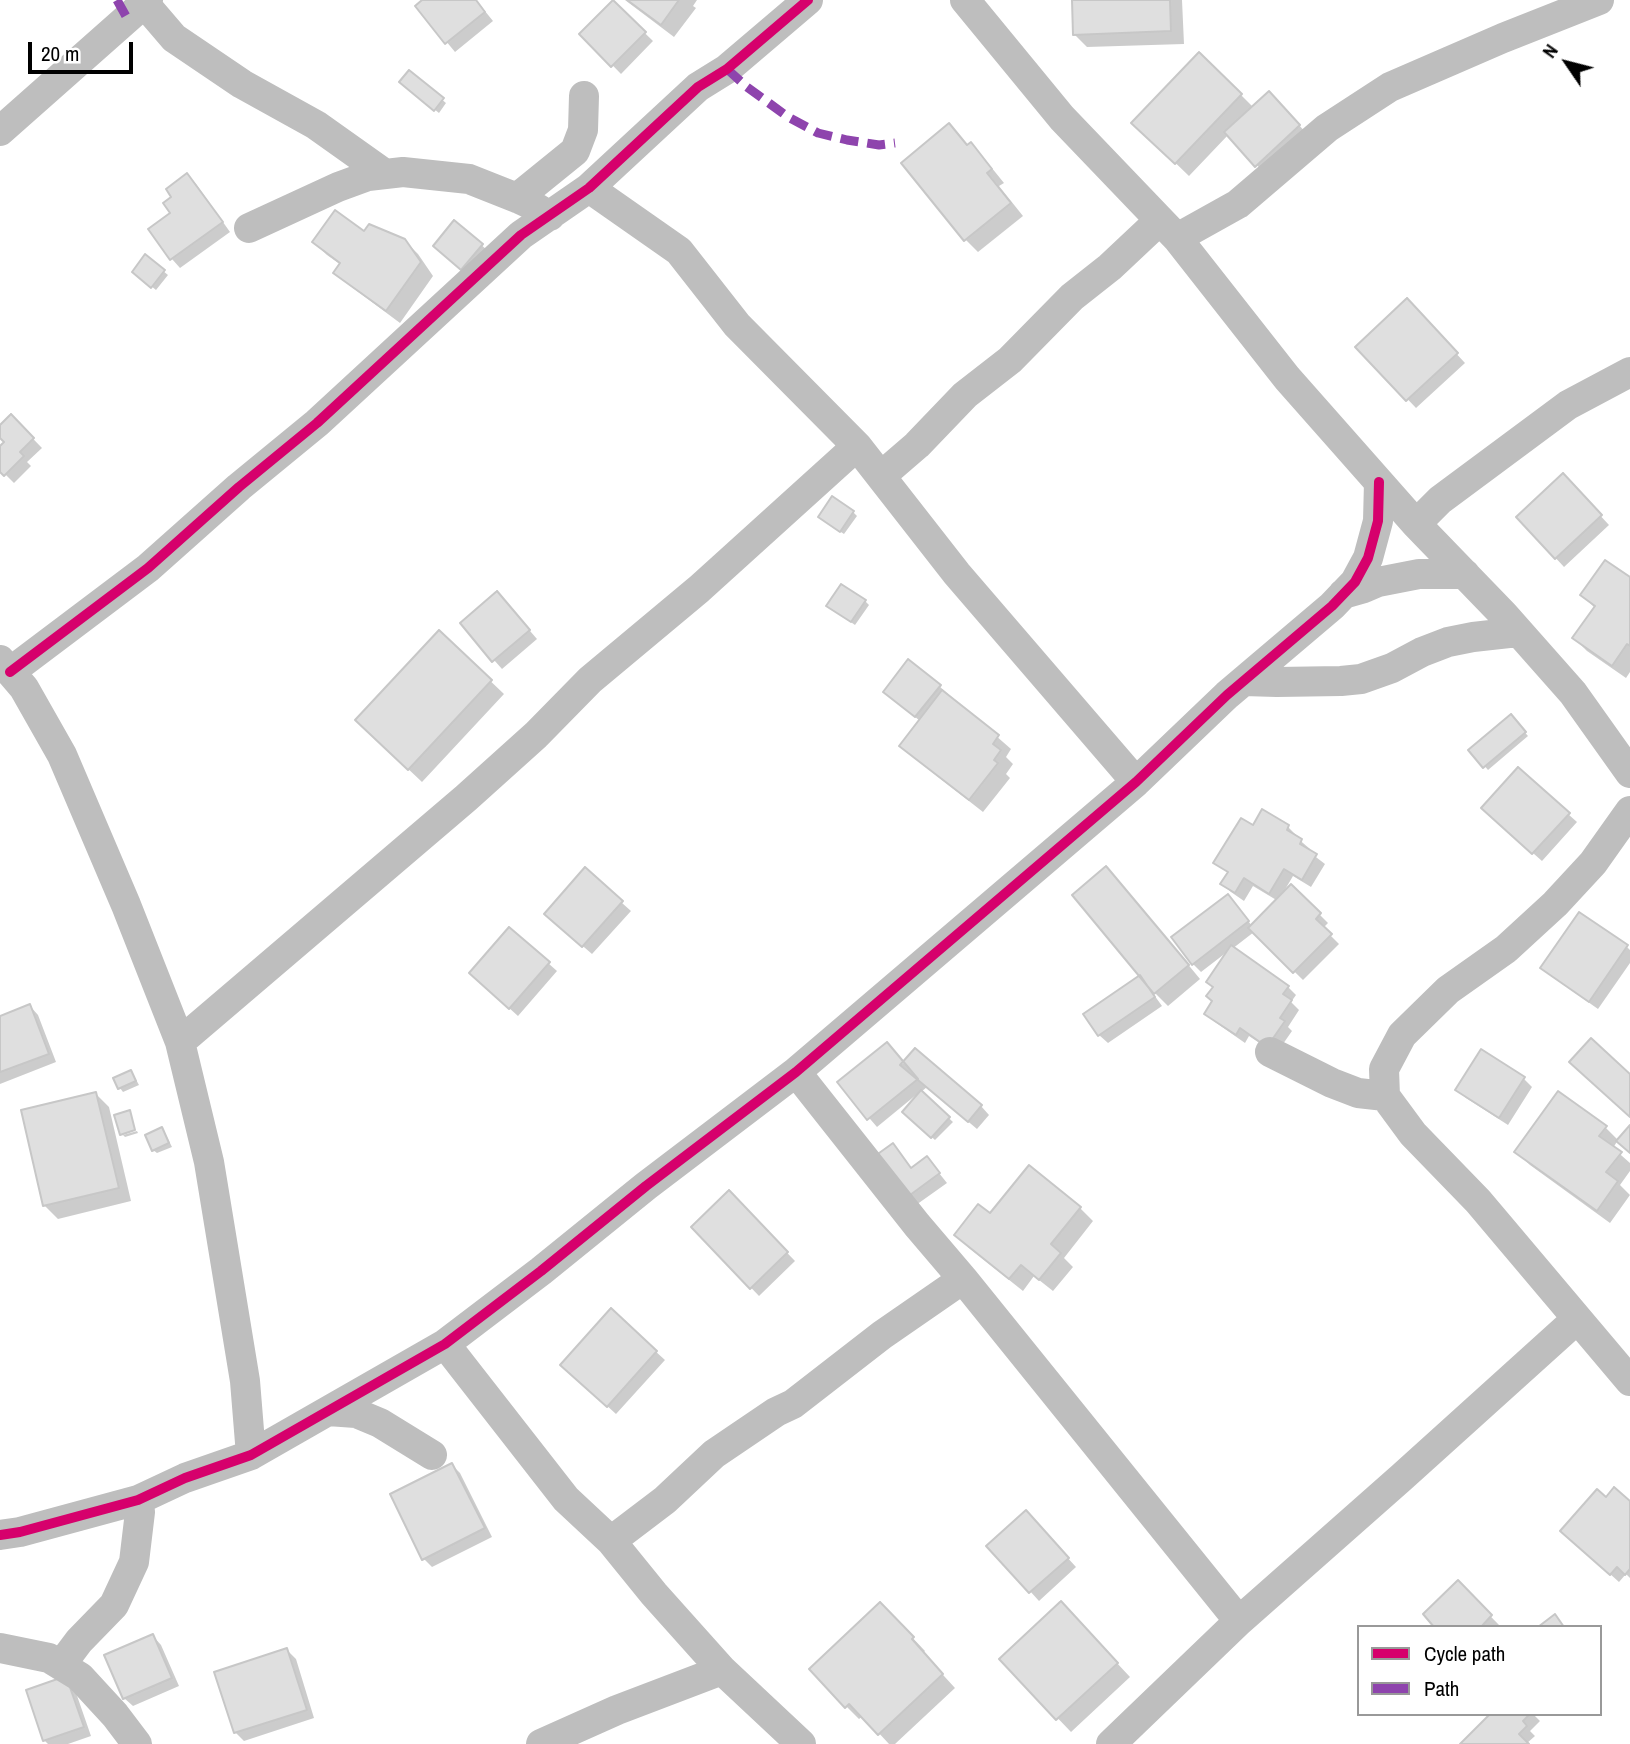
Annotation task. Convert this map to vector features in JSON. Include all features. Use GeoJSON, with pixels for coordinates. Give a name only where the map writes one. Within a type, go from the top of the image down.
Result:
{"type":"FeatureCollection","features":[{"type":"Feature","properties":{"kind":"street"},"geometry":{"type":"LineString","coordinates":[[251,1455],[245,1381],[209,1162],[180,1042],[126,905],[62,755],[24,688],[5,666],[148,568],[239,487],[317,423],[521,235],[589,188],[698,87],[727,69],[808,0]]}},
{"type":"Feature","properties":{"kind":"street"},"geometry":{"type":"LineString","coordinates":[[965,0],[1062,118],[1169,229],[1287,378],[1416,524],[1573,693],[1630,773]]}},
{"type":"Feature","properties":{"kind":"street"},"geometry":{"type":"LineString","coordinates":[[881,476],[917,445],[965,395],[1010,360],[1072,296],[1110,267],[1169,229],[1238,204],[1327,128],[1390,87],[1599,0]]}},
{"type":"Feature","properties":{"kind":"street"},"geometry":{"type":"LineString","coordinates":[[0,131],[146,2],[174,38],[242,84],[316,125],[385,174]]}},
{"type":"Feature","properties":{"kind":"street"},"geometry":{"type":"LineString","coordinates":[[517,198],[576,151],[583,130],[584,96]]}},
{"type":"Feature","properties":{"kind":"street"},"geometry":{"type":"LineString","coordinates":[[249,228],[368,176],[403,172],[469,179],[517,198],[550,216]]}},
{"type":"Feature","properties":{"kind":"street"},"geometry":{"type":"LineString","coordinates":[[589,188],[679,251],[737,325],[858,446],[957,574],[1136,782]]}},
{"type":"Feature","properties":{"kind":"street"},"geometry":{"type":"LineString","coordinates":[[1416,524],[1440,500],[1567,405],[1630,372]]}},
{"type":"Feature","properties":{"kind":"street"},"geometry":{"type":"LineString","coordinates":[[180,1042],[466,799],[590,680],[699,589],[858,446]]}},
{"type":"Feature","properties":{"kind":"street"},"geometry":{"type":"LineString","coordinates":[[0,1535],[138,1500],[185,1478],[251,1455],[445,1344],[541,1271],[646,1186],[796,1072],[1136,782],[1227,695],[1332,606],[1354,582],[1368,558],[1378,521],[1379,481]]}},
{"type":"Feature","properties":{"kind":"street"},"geometry":{"type":"LineString","coordinates":[[1343,594],[1378,582],[1419,574],[1465,574]]}},
{"type":"Feature","properties":{"kind":"street"},"geometry":{"type":"LineString","coordinates":[[1244,681],[1361,679],[1448,642],[1518,632]]}},
{"type":"Feature","properties":{"kind":"street"},"geometry":{"type":"LineString","coordinates":[[1630,811],[1594,863],[1555,904],[1506,949],[1448,990],[1402,1035],[1384,1069],[1385,1096],[1413,1134],[1478,1201],[1630,1381]]}},
{"type":"Feature","properties":{"kind":"street"},"geometry":{"type":"LineString","coordinates":[[1270,1052],[1358,1093],[1385,1096]]}},
{"type":"Feature","properties":{"kind":"street"},"geometry":{"type":"LineString","coordinates":[[796,1072],[1239,1621]]}},
{"type":"Feature","properties":{"kind":"street"},"geometry":{"type":"LineString","coordinates":[[611,1541],[665,1500],[714,1454],[776,1412],[793,1404],[883,1335],[963,1279]]}},
{"type":"Feature","properties":{"kind":"street"},"geometry":{"type":"LineString","coordinates":[[1111,1744],[1239,1621],[1577,1319]]}},
{"type":"Feature","properties":{"kind":"street"},"geometry":{"type":"LineString","coordinates":[[445,1344],[566,1499],[611,1541],[722,1670],[801,1744]]}},
{"type":"Feature","properties":{"kind":"street"},"geometry":{"type":"LineString","coordinates":[[328,1411],[356,1413],[380,1423],[432,1455]]}},
{"type":"Feature","properties":{"kind":"street"},"geometry":{"type":"LineString","coordinates":[[61,1665],[114,1605],[134,1562],[140,1512],[138,1500]]}},
{"type":"Feature","properties":{"kind":"street"},"geometry":{"type":"LineString","coordinates":[[0,1648],[49,1658],[80,1677],[116,1715],[137,1744]]}},
{"type":"Feature","properties":{"kind":"street"},"geometry":{"type":"LineString","coordinates":[[541,1744],[617,1710],[722,1670]]}},
{"type":"Feature","properties":{"kind":"building"},"geometry":{"type":"Polygon","coordinates":[[[422,0],[476,0],[485,12],[445,44],[415,6],[422,0]]]}},
{"type":"Feature","properties":{"kind":"building"},"geometry":{"type":"Polygon","coordinates":[[[613,0],[646,32],[611,67],[579,34],[613,0]]]}},
{"type":"Feature","properties":{"kind":"building"},"geometry":{"type":"Polygon","coordinates":[[[627,0],[679,0],[661,25],[627,0]]]}},
{"type":"Feature","properties":{"kind":"building"},"geometry":{"type":"Polygon","coordinates":[[[1072,0],[1170,0],[1171,31],[1073,35],[1072,0]]]}},
{"type":"Feature","properties":{"kind":"building"},"geometry":{"type":"Polygon","coordinates":[[[1199,52],[1242,94],[1175,164],[1131,123],[1199,52]]]}},
{"type":"Feature","properties":{"kind":"building"},"geometry":{"type":"Polygon","coordinates":[[[409,70],[444,98],[434,111],[399,82],[409,70]]]}},
{"type":"Feature","properties":{"kind":"building"},"geometry":{"type":"Polygon","coordinates":[[[1269,91],[1300,125],[1255,167],[1224,132],[1269,91]]]}},
{"type":"Feature","properties":{"kind":"building"},"geometry":{"type":"Polygon","coordinates":[[[949,123],[967,145],[971,142],[992,169],[987,173],[1011,203],[964,241],[901,163],[949,123]]]}},
{"type":"Feature","properties":{"kind":"building"},"geometry":{"type":"Polygon","coordinates":[[[187,173],[223,222],[170,260],[148,229],[170,213],[163,203],[171,197],[166,189],[187,173]]]}},
{"type":"Feature","properties":{"kind":"building"},"geometry":{"type":"Polygon","coordinates":[[[335,210],[364,231],[369,224],[405,239],[421,262],[386,311],[333,273],[340,263],[312,242],[335,210]]]}},
{"type":"Feature","properties":{"kind":"building"},"geometry":{"type":"Polygon","coordinates":[[[454,220],[483,244],[461,270],[433,246],[454,220]]]}},
{"type":"Feature","properties":{"kind":"building"},"geometry":{"type":"Polygon","coordinates":[[[145,254],[165,270],[151,288],[132,272],[145,254]]]}},
{"type":"Feature","properties":{"kind":"building"},"geometry":{"type":"Polygon","coordinates":[[[1407,298],[1458,353],[1406,401],[1355,347],[1407,298]]]}},
{"type":"Feature","properties":{"kind":"building"},"geometry":{"type":"Polygon","coordinates":[[[11,414],[34,438],[20,452],[24,456],[4,476],[0,472],[0,446],[4,442],[0,438],[0,425],[11,414]]]}},
{"type":"Feature","properties":{"kind":"building"},"geometry":{"type":"Polygon","coordinates":[[[1563,473],[1602,515],[1555,559],[1516,517],[1563,473]]]}},
{"type":"Feature","properties":{"kind":"building"},"geometry":{"type":"Polygon","coordinates":[[[832,496],[854,511],[840,532],[818,517],[832,496]]]}},
{"type":"Feature","properties":{"kind":"building"},"geometry":{"type":"Polygon","coordinates":[[[1605,560],[1630,577],[1630,646],[1627,644],[1612,666],[1572,638],[1595,606],[1580,595],[1605,560]]]}},
{"type":"Feature","properties":{"kind":"building"},"geometry":{"type":"Polygon","coordinates":[[[841,584],[866,600],[851,622],[826,606],[841,584]]]}},
{"type":"Feature","properties":{"kind":"building"},"geometry":{"type":"Polygon","coordinates":[[[497,591],[530,630],[492,662],[460,623],[497,591]]]}},
{"type":"Feature","properties":{"kind":"building"},"geometry":{"type":"Polygon","coordinates":[[[439,630],[492,680],[408,770],[355,720],[439,630]]]}},
{"type":"Feature","properties":{"kind":"building"},"geometry":{"type":"Polygon","coordinates":[[[908,659],[941,685],[915,717],[883,692],[908,659]]]}},
{"type":"Feature","properties":{"kind":"building"},"geometry":{"type":"Polygon","coordinates":[[[942,690],[999,735],[993,744],[1001,750],[994,760],[998,763],[969,800],[899,746],[942,690]]]}},
{"type":"Feature","properties":{"kind":"building"},"geometry":{"type":"Polygon","coordinates":[[[1511,714],[1526,732],[1483,768],[1468,750],[1511,714]]]}},
{"type":"Feature","properties":{"kind":"building"},"geometry":{"type":"Polygon","coordinates":[[[1518,767],[1570,813],[1532,854],[1481,808],[1518,767]]]}},
{"type":"Feature","properties":{"kind":"building"},"geometry":{"type":"Polygon","coordinates":[[[1262,809],[1289,825],[1287,830],[1302,839],[1300,844],[1317,854],[1302,880],[1284,869],[1269,894],[1244,878],[1235,893],[1220,884],[1228,872],[1213,863],[1241,818],[1253,825],[1262,809]]]}},
{"type":"Feature","properties":{"kind":"building"},"geometry":{"type":"Polygon","coordinates":[[[1106,866],[1189,965],[1154,994],[1072,895],[1106,866]]]}},
{"type":"Feature","properties":{"kind":"building"},"geometry":{"type":"Polygon","coordinates":[[[585,867],[623,901],[582,947],[544,914],[585,867]]]}},
{"type":"Feature","properties":{"kind":"building"},"geometry":{"type":"Polygon","coordinates":[[[1291,884],[1321,913],[1316,919],[1332,934],[1293,973],[1248,928],[1291,884]]]}},
{"type":"Feature","properties":{"kind":"building"},"geometry":{"type":"Polygon","coordinates":[[[1228,894],[1249,921],[1192,965],[1171,937],[1228,894]]]}},
{"type":"Feature","properties":{"kind":"building"},"geometry":{"type":"Polygon","coordinates":[[[1579,912],[1628,945],[1589,1002],[1540,968],[1579,912]]]}},
{"type":"Feature","properties":{"kind":"building"},"geometry":{"type":"Polygon","coordinates":[[[509,927],[550,962],[509,1009],[469,973],[509,927]]]}},
{"type":"Feature","properties":{"kind":"building"},"geometry":{"type":"Polygon","coordinates":[[[1231,945],[1289,986],[1283,994],[1292,1000],[1280,1018],[1285,1021],[1267,1047],[1240,1028],[1236,1035],[1204,1014],[1212,1001],[1206,996],[1213,987],[1206,982],[1231,945]]]}},
{"type":"Feature","properties":{"kind":"building"},"geometry":{"type":"Polygon","coordinates":[[[1140,975],[1155,997],[1098,1036],[1083,1014],[1140,975]]]}},
{"type":"Feature","properties":{"kind":"building"},"geometry":{"type":"Polygon","coordinates":[[[30,1004],[49,1054],[0,1072],[0,1016],[30,1004]]]}},
{"type":"Feature","properties":{"kind":"building"},"geometry":{"type":"Polygon","coordinates":[[[1591,1038],[1630,1074],[1630,1117],[1569,1062],[1591,1038]]]}},
{"type":"Feature","properties":{"kind":"building"},"geometry":{"type":"Polygon","coordinates":[[[887,1042],[918,1079],[867,1120],[837,1082],[887,1042]]]}},
{"type":"Feature","properties":{"kind":"building"},"geometry":{"type":"Polygon","coordinates":[[[915,1048],[982,1105],[968,1122],[900,1065],[915,1048]]]}},
{"type":"Feature","properties":{"kind":"building"},"geometry":{"type":"Polygon","coordinates":[[[1481,1049],[1525,1077],[1499,1118],[1455,1090],[1481,1049]]]}},
{"type":"Feature","properties":{"kind":"building"},"geometry":{"type":"Polygon","coordinates":[[[131,1070],[136,1081],[118,1089],[113,1078],[131,1070]]]}},
{"type":"Feature","properties":{"kind":"building"},"geometry":{"type":"Polygon","coordinates":[[[921,1090],[950,1117],[931,1138],[902,1112],[921,1090]]]}},
{"type":"Feature","properties":{"kind":"building"},"geometry":{"type":"Polygon","coordinates":[[[1558,1091],[1607,1126],[1599,1136],[1622,1152],[1606,1172],[1618,1181],[1597,1211],[1514,1152],[1558,1091]]]}},
{"type":"Feature","properties":{"kind":"building"},"geometry":{"type":"Polygon","coordinates":[[[96,1092],[119,1188],[43,1206],[21,1110],[96,1092]]]}},
{"type":"Feature","properties":{"kind":"building"},"geometry":{"type":"Polygon","coordinates":[[[130,1110],[135,1130],[120,1135],[114,1115],[130,1110]]]}},
{"type":"Feature","properties":{"kind":"building"},"geometry":{"type":"Polygon","coordinates":[[[1630,1125],[1630,1153],[1616,1141],[1630,1125]]]}},
{"type":"Feature","properties":{"kind":"building"},"geometry":{"type":"Polygon","coordinates":[[[162,1127],[169,1143],[152,1151],[145,1135],[162,1127]]]}},
{"type":"Feature","properties":{"kind":"building"},"geometry":{"type":"Polygon","coordinates":[[[893,1143],[911,1168],[927,1156],[940,1173],[906,1198],[875,1156],[893,1143]]]}},
{"type":"Feature","properties":{"kind":"building"},"geometry":{"type":"Polygon","coordinates":[[[1029,1165],[1081,1207],[1051,1244],[1061,1253],[1039,1280],[1021,1265],[1009,1279],[954,1235],[978,1204],[990,1213],[1029,1165]]]}},
{"type":"Feature","properties":{"kind":"building"},"geometry":{"type":"Polygon","coordinates":[[[729,1190],[788,1252],[750,1289],[691,1227],[729,1190]]]}},
{"type":"Feature","properties":{"kind":"building"},"geometry":{"type":"Polygon","coordinates":[[[611,1308],[657,1351],[607,1407],[560,1365],[611,1308]]]}},
{"type":"Feature","properties":{"kind":"building"},"geometry":{"type":"Polygon","coordinates":[[[452,1463],[485,1528],[422,1560],[390,1494],[452,1463]]]}},
{"type":"Feature","properties":{"kind":"building"},"geometry":{"type":"Polygon","coordinates":[[[1614,1487],[1630,1501],[1630,1569],[1625,1575],[1617,1567],[1610,1575],[1560,1531],[1597,1489],[1606,1497],[1614,1487]]]}},
{"type":"Feature","properties":{"kind":"building"},"geometry":{"type":"Polygon","coordinates":[[[1026,1510],[1069,1558],[1029,1593],[986,1546],[1026,1510]]]}},
{"type":"Feature","properties":{"kind":"building"},"geometry":{"type":"Polygon","coordinates":[[[1458,1580],[1492,1615],[1483,1625],[1432,1625],[1423,1614],[1458,1580]]]}},
{"type":"Feature","properties":{"kind":"building"},"geometry":{"type":"Polygon","coordinates":[[[1061,1601],[1118,1663],[1056,1720],[999,1659],[1061,1601]]]}},
{"type":"Feature","properties":{"kind":"building"},"geometry":{"type":"Polygon","coordinates":[[[880,1602],[914,1637],[912,1639],[943,1674],[878,1735],[849,1704],[845,1708],[809,1669],[880,1602]]]}},
{"type":"Feature","properties":{"kind":"building"},"geometry":{"type":"Polygon","coordinates":[[[1555,1614],[1563,1625],[1541,1625],[1555,1614]]]}},
{"type":"Feature","properties":{"kind":"building"},"geometry":{"type":"Polygon","coordinates":[[[153,1634],[172,1678],[123,1699],[104,1655],[153,1634]]]}},
{"type":"Feature","properties":{"kind":"building"},"geometry":{"type":"Polygon","coordinates":[[[287,1648],[307,1710],[234,1733],[214,1672],[287,1648]]]}},
{"type":"Feature","properties":{"kind":"building"},"geometry":{"type":"Polygon","coordinates":[[[66,1676],[84,1727],[43,1741],[26,1690],[66,1676]]]}},
{"type":"Feature","properties":{"kind":"building"},"geometry":{"type":"Polygon","coordinates":[[[1488,1716],[1528,1716],[1523,1721],[1527,1726],[1519,1734],[1529,1744],[1460,1744],[1488,1716]]]}},
{"type":"Feature","properties":{"kind":"marked path"},"geometry":{"type":"LineString","coordinates":[[117,0],[127,18]]}},
{"type":"Feature","properties":{"kind":"marked path"},"geometry":{"type":"LineString","coordinates":[[727,69],[788,117],[818,133],[879,145],[895,143]]}},
{"type":"Feature","properties":{"kind":"cycle path"},"geometry":{"type":"LineString","coordinates":[[10,672],[148,568],[239,487],[317,423],[521,235],[589,188],[698,87],[727,69],[808,0]]}},
{"type":"Feature","properties":{"kind":"cycle path"},"geometry":{"type":"LineString","coordinates":[[0,1535],[138,1500],[185,1478],[251,1455],[445,1344],[541,1271],[646,1186],[796,1072],[1136,782],[1227,695],[1332,606],[1355,582],[1368,558],[1378,521],[1379,482]]}}]}
